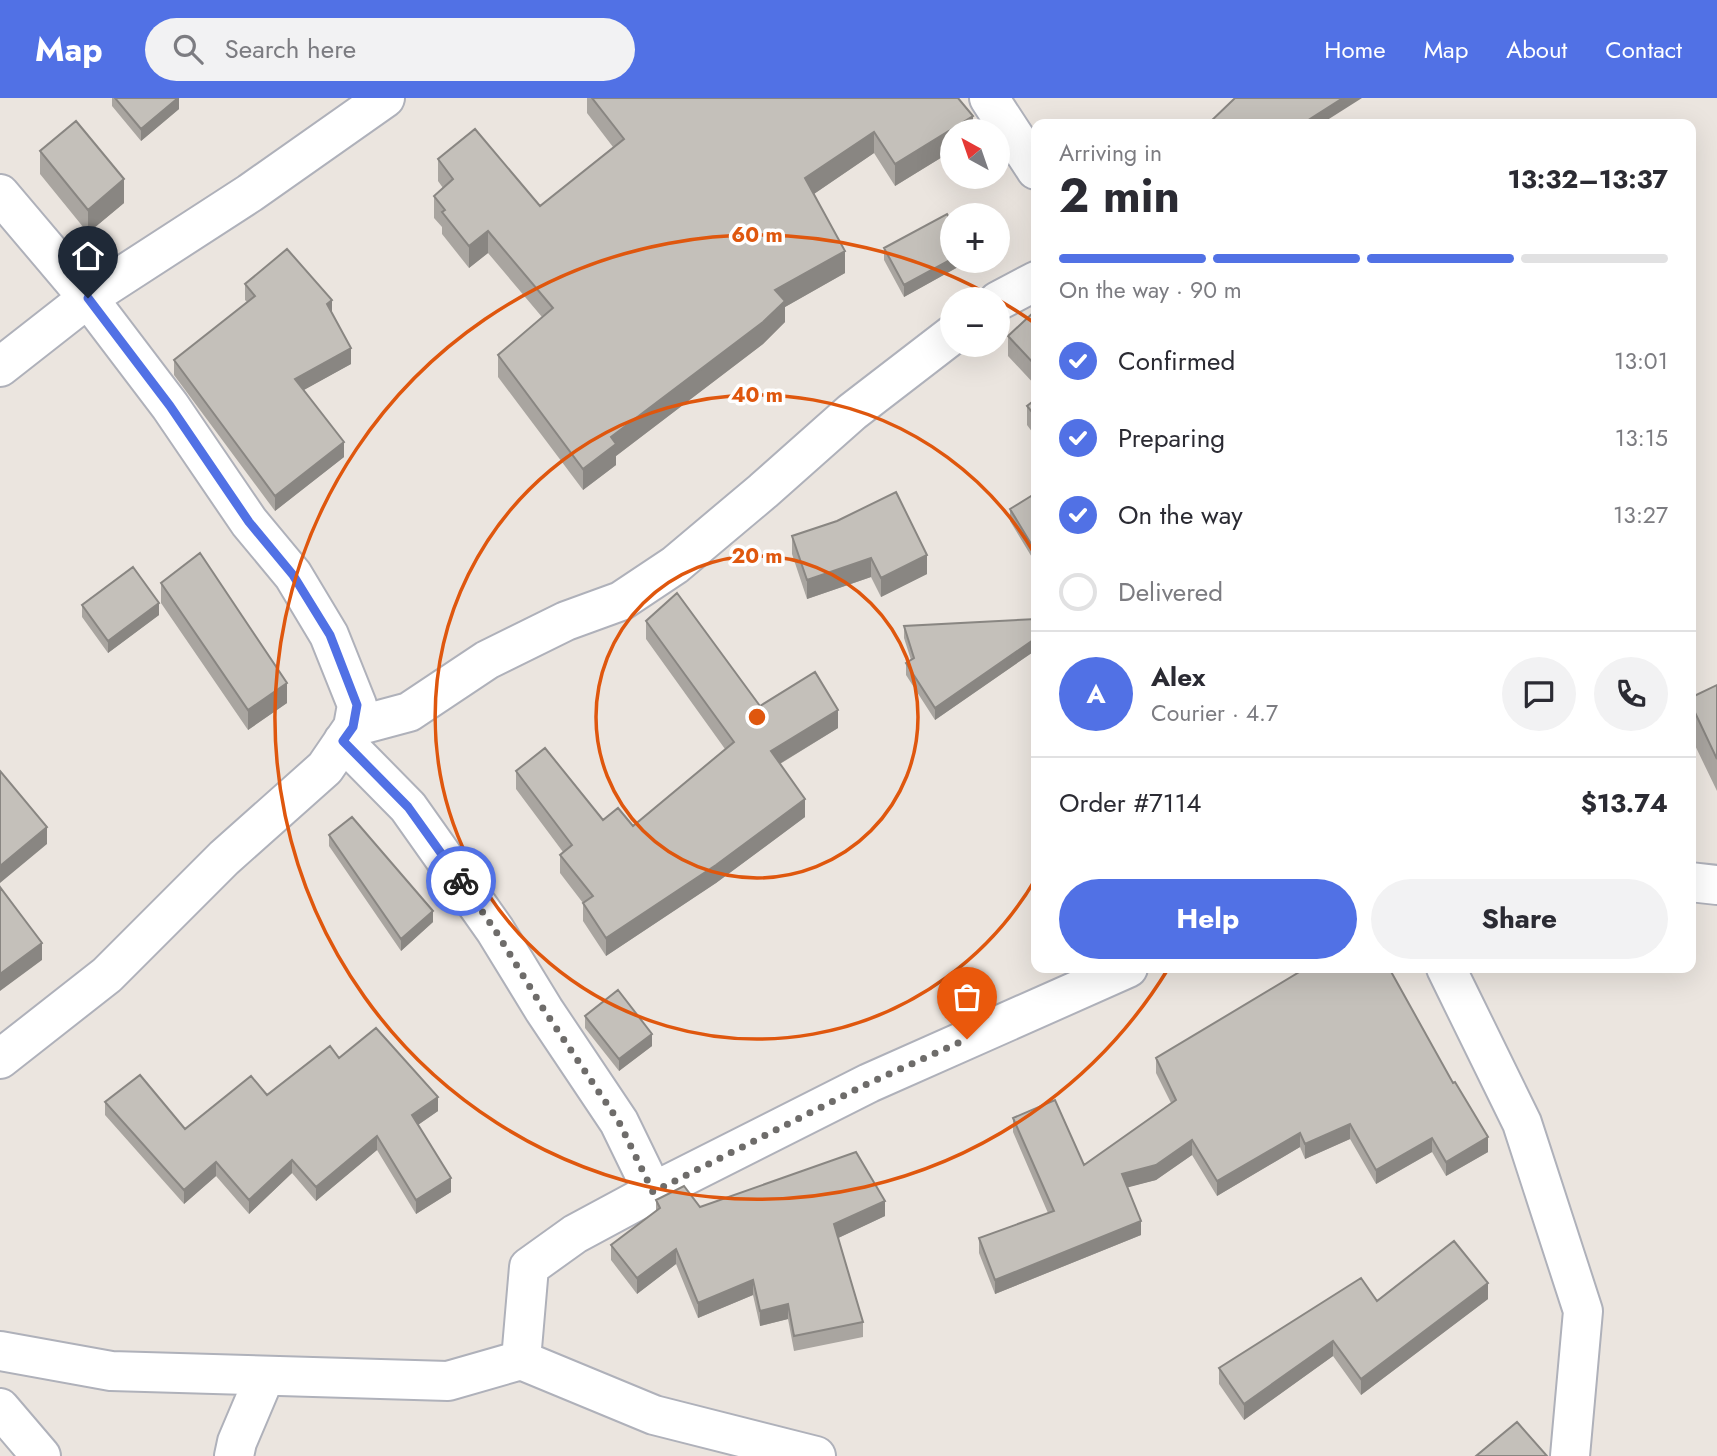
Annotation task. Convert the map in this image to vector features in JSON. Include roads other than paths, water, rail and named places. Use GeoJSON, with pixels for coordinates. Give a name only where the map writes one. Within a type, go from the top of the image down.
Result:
{"type":"FeatureCollection","features":[{"type":"Feature","properties":{"kind":"street"},"geometry":{"type":"LineString","coordinates":[[0,367],[88,298],[250,193],[385,98]]}},
{"type":"Feature","properties":{"kind":"street"},"geometry":{"type":"LineString","coordinates":[[992,99],[1031,162]]}},
{"type":"Feature","properties":{"kind":"street"},"geometry":{"type":"LineString","coordinates":[[0,194],[88,298],[170,406],[249,522],[293,575],[330,635],[357,705],[348,734],[325,768],[224,858],[107,975],[0,1059]]}},
{"type":"Feature","properties":{"kind":"street"},"geometry":{"type":"LineString","coordinates":[[1010,295],[1031,284]]}},
{"type":"Feature","properties":{"kind":"street"},"geometry":{"type":"LineString","coordinates":[[348,734],[408,712],[487,660],[566,621],[621,601],[675,565],[852,412],[940,344]]}},
{"type":"Feature","properties":{"kind":"street"},"geometry":{"type":"LineString","coordinates":[[348,734],[408,807],[495,930],[544,1010],[619,1122],[653,1192]]}},
{"type":"Feature","properties":{"kind":"street"},"geometry":{"type":"LineString","coordinates":[[1696,883],[1717,885]]}},
{"type":"Feature","properties":{"kind":"street"},"geometry":{"type":"LineString","coordinates":[[522,1360],[529,1267],[575,1234],[869,1083],[1117,973]]}},
{"type":"Feature","properties":{"kind":"street"},"geometry":{"type":"LineString","coordinates":[[1448,973],[1522,1123],[1583,1311],[1570,1456]]}},
{"type":"Feature","properties":{"kind":"street"},"geometry":{"type":"LineString","coordinates":[[0,1351],[111,1371],[448,1381],[522,1360],[654,1415],[816,1456]]}},
{"type":"Feature","properties":{"kind":"street"},"geometry":{"type":"LineString","coordinates":[[234,1456],[237,1442],[265,1376]]}},
{"type":"Feature","properties":{"kind":"street"},"geometry":{"type":"LineString","coordinates":[[0,1408],[41,1456]]}}]}
